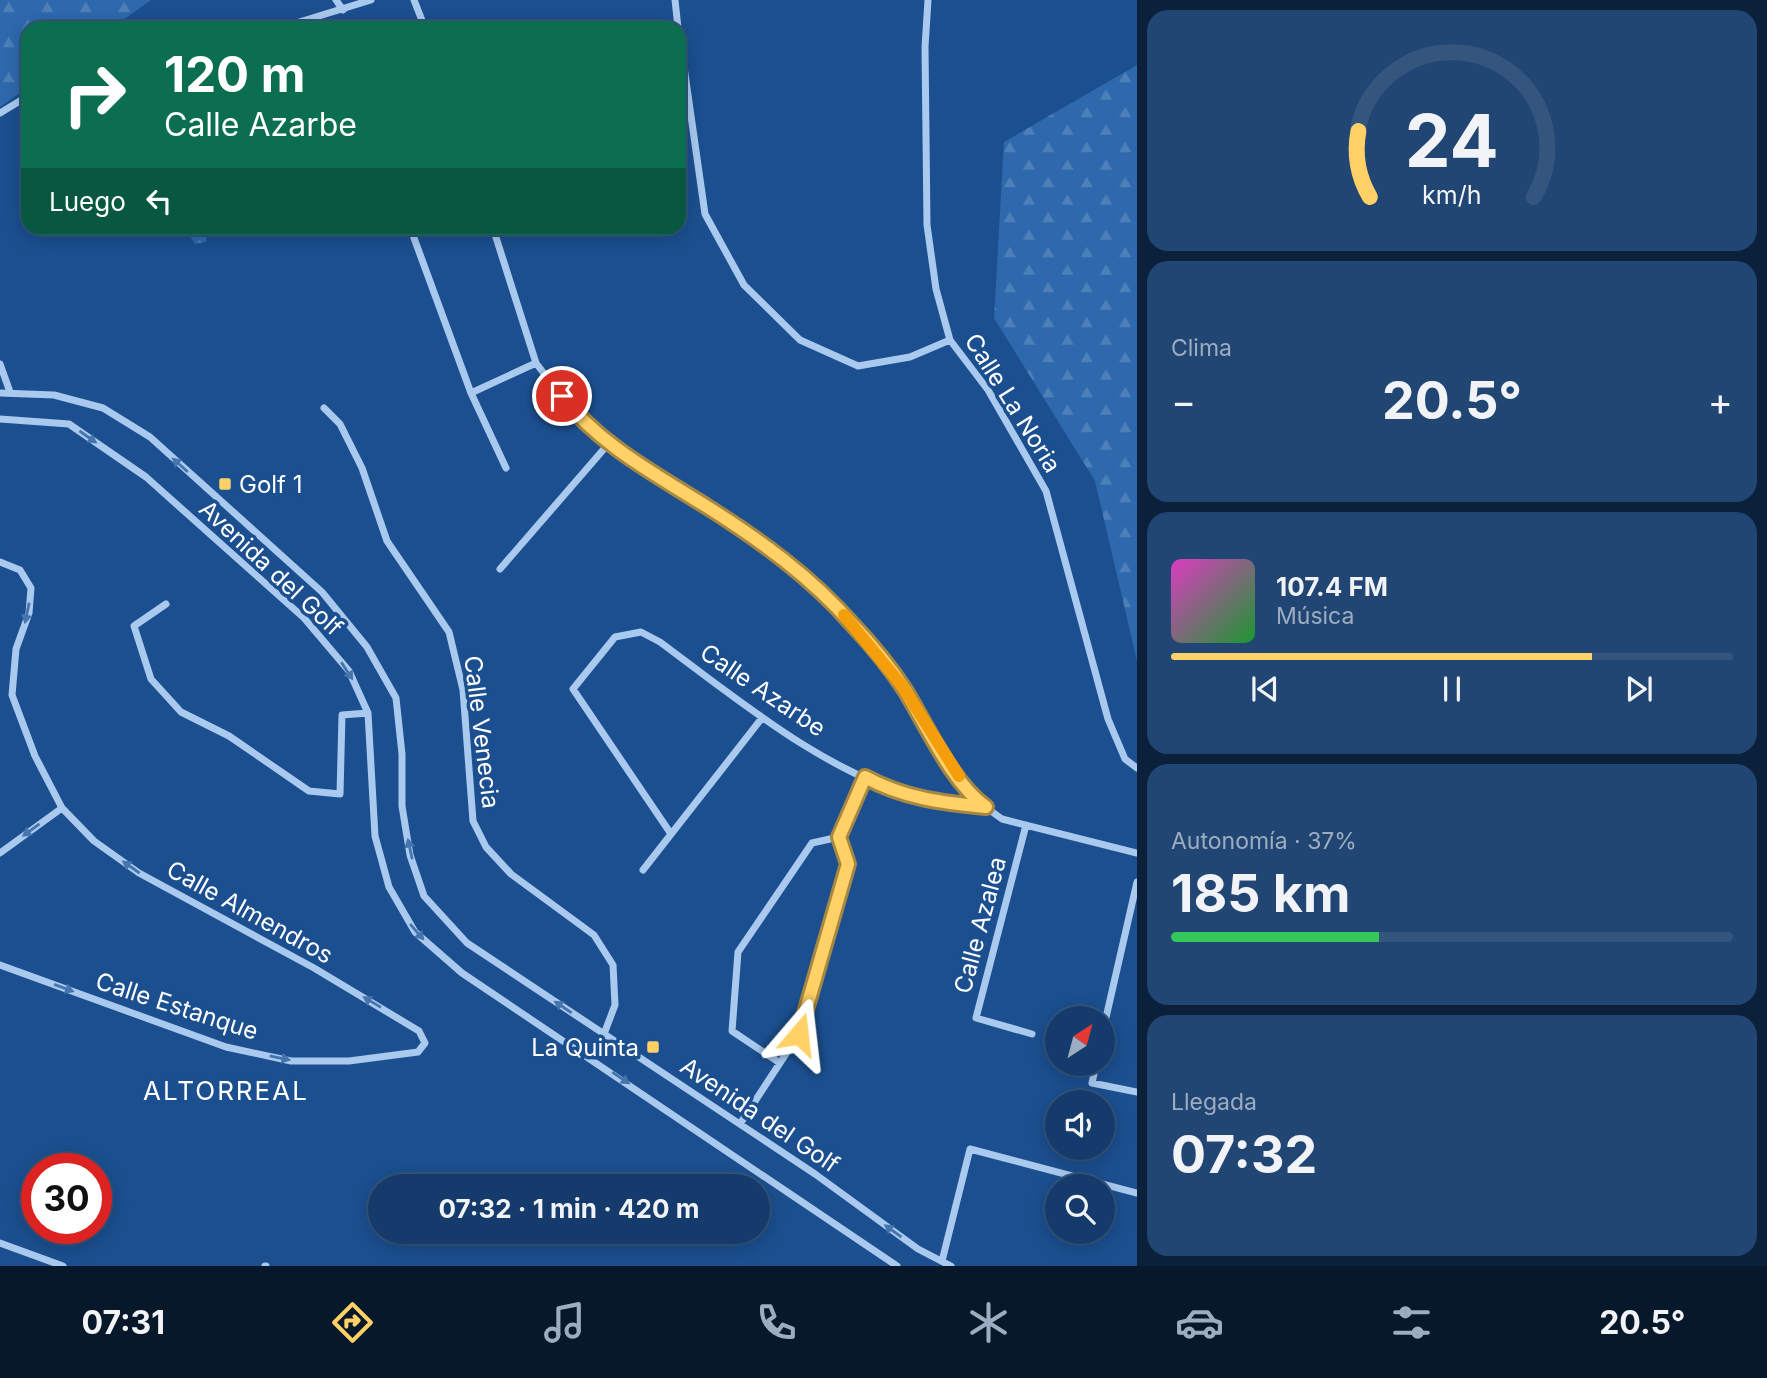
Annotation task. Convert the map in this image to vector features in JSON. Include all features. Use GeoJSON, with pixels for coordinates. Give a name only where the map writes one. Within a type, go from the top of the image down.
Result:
{"type":"FeatureCollection","features":[{"type":"Feature","properties":{"kind":"street"},"geometry":{"type":"LineString","coordinates":[[336,0],[343,10]]}},
{"type":"Feature","properties":{"kind":"street"},"geometry":{"type":"LineString","coordinates":[[304,21],[371,0]]}},
{"type":"Feature","properties":{"kind":"street"},"geometry":{"type":"LineString","coordinates":[[414,0],[422,21]]}},
{"type":"Feature","properties":{"kind":"street"},"geometry":{"type":"LineString","coordinates":[[675,0],[678,21]]}},
{"type":"Feature","properties":{"kind":"street","name":"Calle La Noria"},"geometry":{"type":"LineString","coordinates":[[928,0],[925,47],[927,225],[936,289],[950,340],[988,390],[1046,491],[1108,719],[1125,759],[1137,768]]}},
{"type":"Feature","properties":{"kind":"street"},"geometry":{"type":"LineString","coordinates":[[686,80],[705,214],[744,285],[800,340],[858,366],[910,357],[950,340]]}},
{"type":"Feature","properties":{"kind":"street"},"geometry":{"type":"LineString","coordinates":[[0,113],[21,100]]}},
{"type":"Feature","properties":{"kind":"street"},"geometry":{"type":"LineString","coordinates":[[495,235],[536,363],[575,413],[633,461],[708,508],[795,568],[852,623],[903,687],[940,750],[977,801],[1002,819],[1137,853]]}},
{"type":"Feature","properties":{"kind":"street"},"geometry":{"type":"LineString","coordinates":[[414,238],[471,393],[506,468]]}},
{"type":"Feature","properties":{"kind":"street"},"geometry":{"type":"LineString","coordinates":[[471,393],[536,363]]}},
{"type":"Feature","properties":{"kind":"street"},"geometry":{"type":"LineString","coordinates":[[0,364],[10,392]]}},
{"type":"Feature","properties":{"kind":"street","name":"Avenida del Golf"},"geometry":{"type":"LineString","coordinates":[[0,393],[54,395],[103,408],[150,437],[322,592],[367,647],[396,698],[402,806],[410,855],[424,895],[467,943],[740,1124],[918,1249],[951,1266]]}},
{"type":"Feature","properties":{"kind":"street","name":"Calle Venecia"},"geometry":{"type":"LineString","coordinates":[[324,408],[340,424],[362,468],[387,541],[449,632],[463,690],[473,821],[486,847],[511,874],[594,935],[613,965],[615,1005],[604,1034]]}},
{"type":"Feature","properties":{"kind":"street","name":"Avenida del Golf"},"geometry":{"type":"LineString","coordinates":[[0,419],[69,424],[146,478],[304,618],[349,671],[368,713],[375,836],[389,887],[415,932],[462,973],[897,1266]]}},
{"type":"Feature","properties":{"kind":"street"},"geometry":{"type":"LineString","coordinates":[[500,569],[610,442]]}},
{"type":"Feature","properties":{"kind":"street","name":"Calle Almendros"},"geometry":{"type":"LineString","coordinates":[[0,562],[20,569],[31,588],[29,613],[16,649],[12,695],[35,756],[62,808],[94,841],[139,873],[314,968],[419,1031],[425,1043]]}},
{"type":"Feature","properties":{"kind":"street"},"geometry":{"type":"LineString","coordinates":[[166,604],[134,626],[151,679],[181,712],[229,736],[309,791],[340,794],[342,715],[368,713]]}},
{"type":"Feature","properties":{"kind":"street","name":"Calle Azarbe"},"geometry":{"type":"LineString","coordinates":[[671,834],[573,689],[615,637],[641,632],[660,642],[762,718],[883,787],[930,802],[986,807]]}},
{"type":"Feature","properties":{"kind":"street"},"geometry":{"type":"LineString","coordinates":[[643,870],[762,718]]}},
{"type":"Feature","properties":{"kind":"street"},"geometry":{"type":"LineString","coordinates":[[740,1124],[799,1034],[848,864],[839,837],[865,777]]}},
{"type":"Feature","properties":{"kind":"street"},"geometry":{"type":"LineString","coordinates":[[0,853],[62,808]]}},
{"type":"Feature","properties":{"kind":"street","name":"Calle Azalea"},"geometry":{"type":"LineString","coordinates":[[1026,825],[975,1018],[1032,1034]]}},
{"type":"Feature","properties":{"kind":"street"},"geometry":{"type":"LineString","coordinates":[[780,1063],[732,1031],[738,952],[812,843],[839,837]]}},
{"type":"Feature","properties":{"kind":"street"},"geometry":{"type":"LineString","coordinates":[[1109,1006],[1137,882]]}},
{"type":"Feature","properties":{"kind":"street","name":"Calle Estanque"},"geometry":{"type":"LineString","coordinates":[[0,965],[226,1047],[291,1060],[349,1061],[398,1056],[418,1052],[425,1043]]}},
{"type":"Feature","properties":{"kind":"street"},"geometry":{"type":"LineString","coordinates":[[1093,1076],[1092,1083],[1137,1092]]}},
{"type":"Feature","properties":{"kind":"street"},"geometry":{"type":"LineString","coordinates":[[942,1261],[970,1149],[1137,1193]]}},
{"type":"Feature","properties":{"kind":"street"},"geometry":{"type":"LineString","coordinates":[[0,1243],[63,1266]]}},
{"type":"Feature","properties":{"kind":"green space"},"geometry":{"type":"Polygon","coordinates":[[[0,0],[151,0],[122,21],[21,21],[21,92],[0,107],[0,0]]]}},
{"type":"Feature","properties":{"kind":"green space"},"geometry":{"type":"Polygon","coordinates":[[[1137,65],[1137,661],[1095,481],[994,318],[1004,142],[1137,65]]]}},
{"type":"Feature","properties":{"kind":"green space"},"geometry":{"type":"Polygon","coordinates":[[[189,235],[206,235],[206,242],[195,244],[189,235]]]}},
{"type":"Feature","properties":{"kind":"slow traffic"},"geometry":{"type":"LineString","coordinates":[[844,615],[903,687],[940,750],[959,776]]}},
{"type":"Feature","properties":{"kind":"place","name":"Golf 1"},"geometry":{"type":"Point","coordinates":[225,484]}},
{"type":"Feature","properties":{"kind":"place","name":"La Quinta"},"geometry":{"type":"Point","coordinates":[653,1047]}},
{"type":"Feature","properties":{"kind":"district","name":"ALTORREAL"},"geometry":{"type":"Point","coordinates":[226,1090]}},
{"type":"Feature","properties":{"kind":"route"},"geometry":{"type":"LineString","coordinates":[[562,396],[575,413],[633,461],[786,559],[852,623],[903,687],[940,750],[977,801],[986,807],[930,802],[883,787],[865,777],[839,837],[848,864],[799,1034]]}}]}
